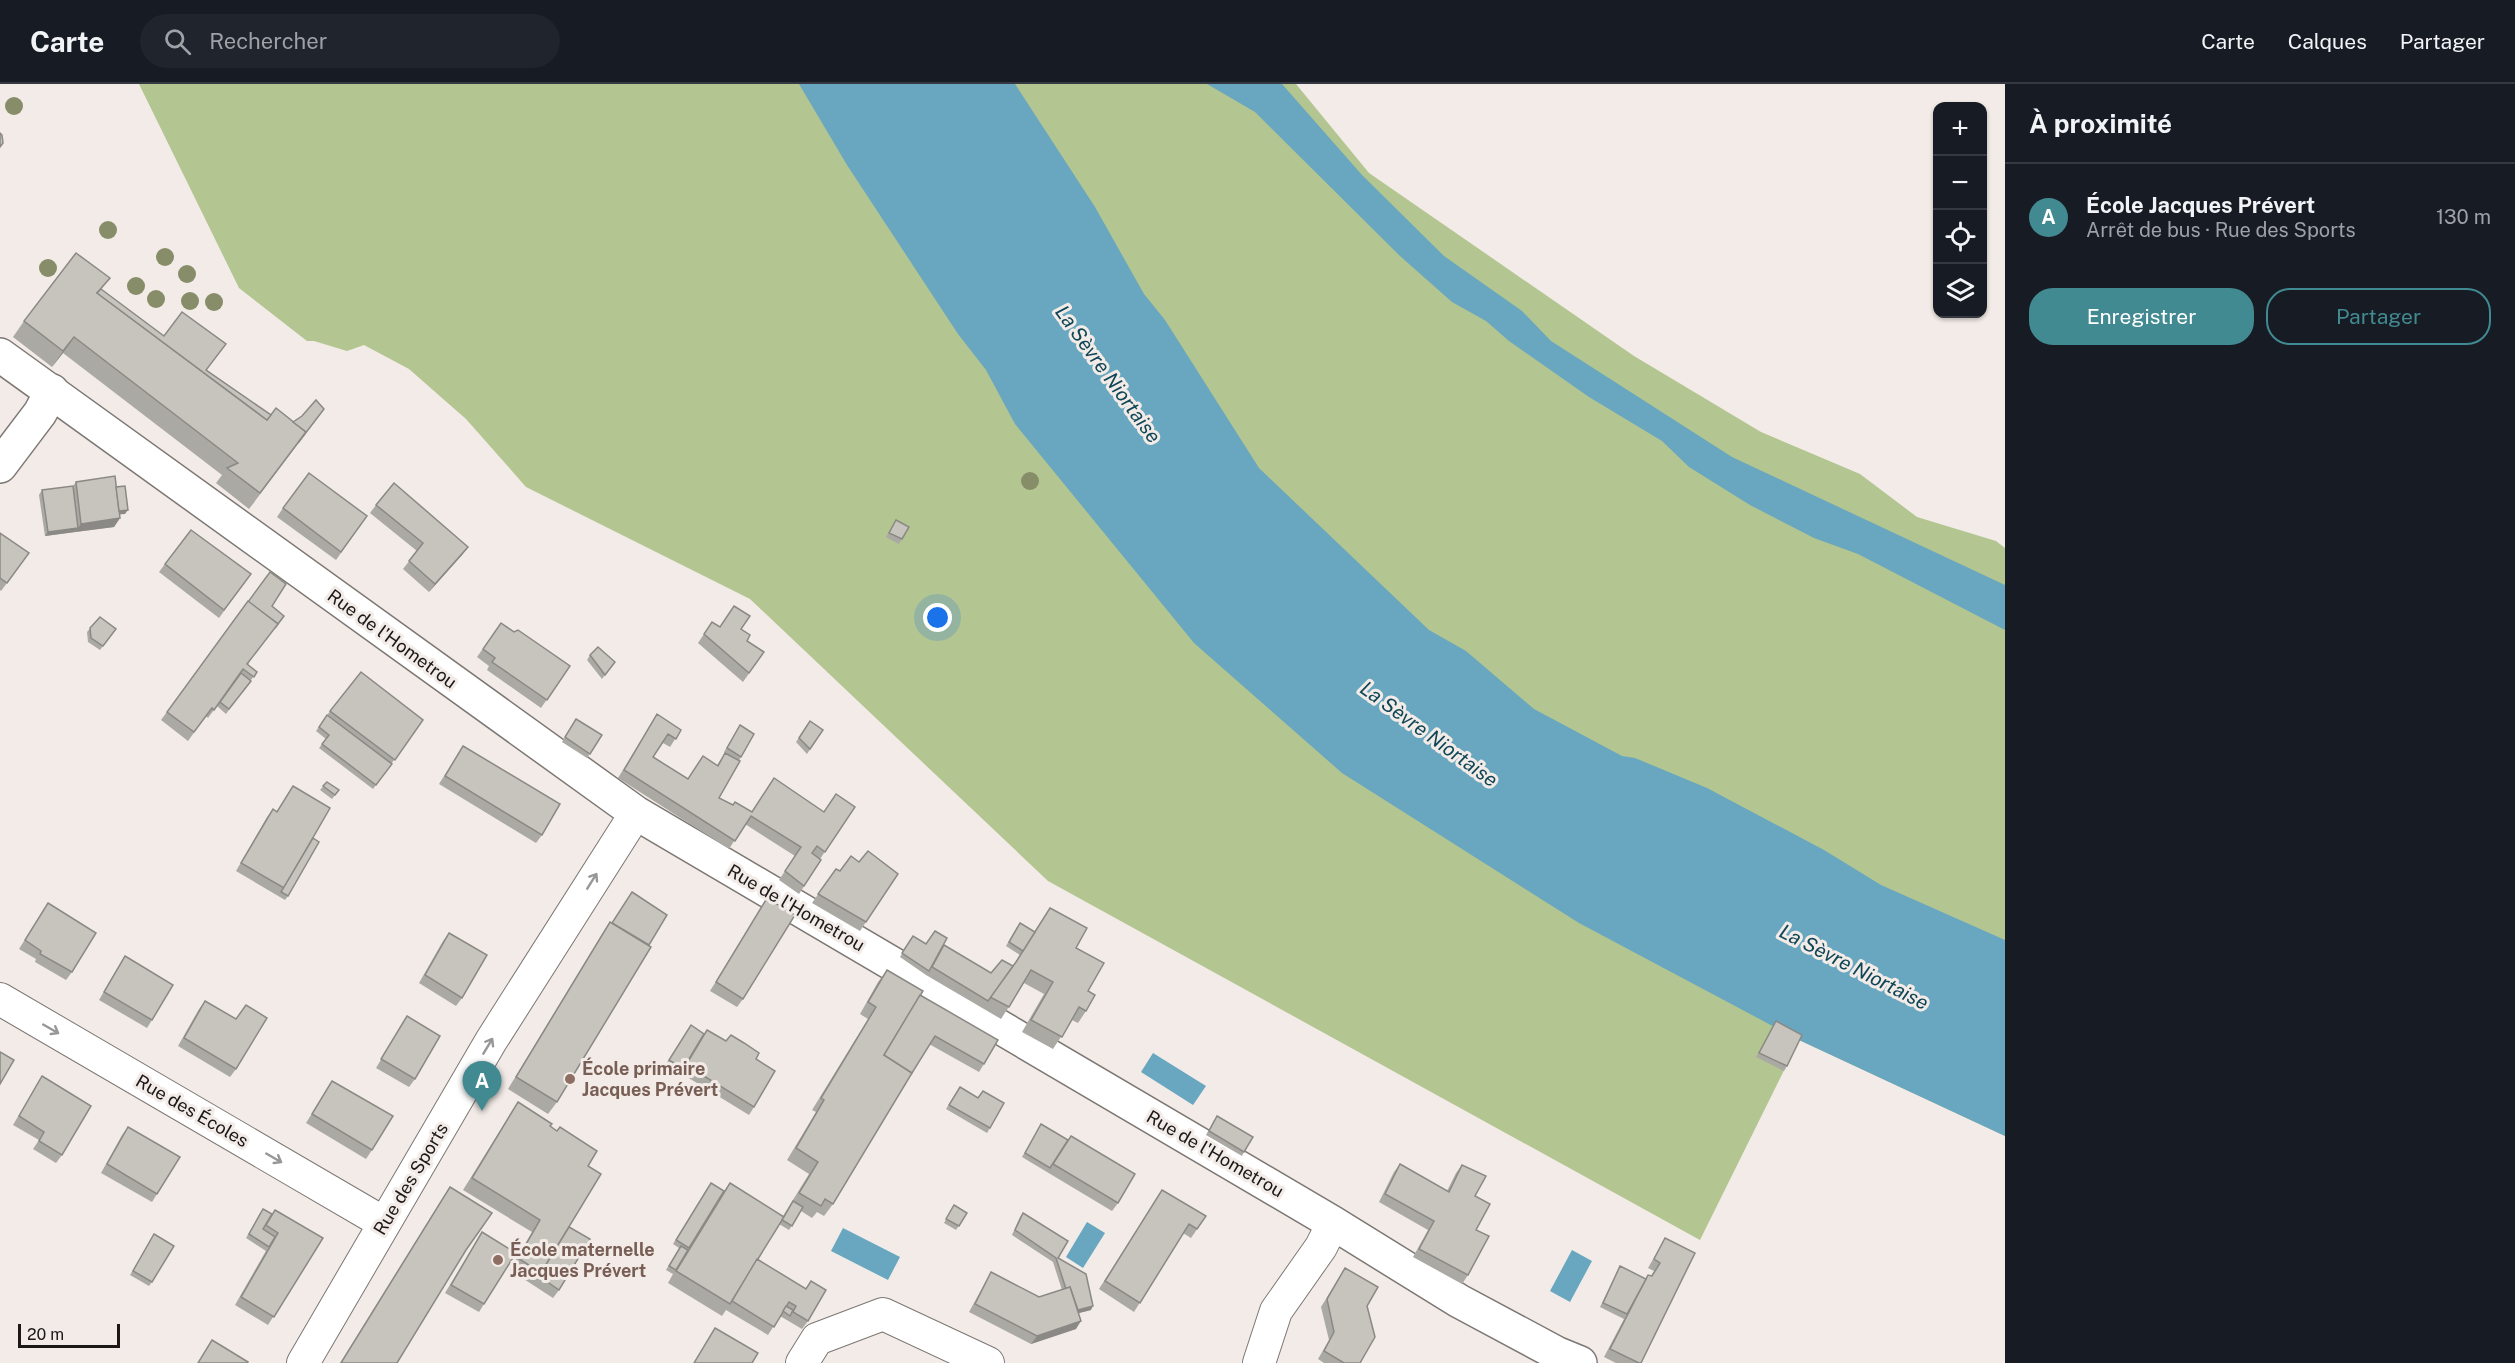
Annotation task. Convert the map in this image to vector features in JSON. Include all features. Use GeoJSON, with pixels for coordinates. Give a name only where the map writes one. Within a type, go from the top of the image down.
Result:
{"type":"FeatureCollection","features":[{"type":"Feature","properties":{"kind":"street","name":"Rue de l'Hometrou"},"geometry":{"type":"LineString","coordinates":[[0,355],[636,813],[1333,1223],[1459,1301],[1564,1360]]}},
{"type":"Feature","properties":{"kind":"street"},"geometry":{"type":"LineString","coordinates":[[0,466],[40,413],[52,391]]}},
{"type":"Feature","properties":{"kind":"street","name":"Rue des Sports"},"geometry":{"type":"LineString","coordinates":[[303,1363],[491,1041],[636,813]]}},
{"type":"Feature","properties":{"kind":"street","name":"Rue des Écoles"},"geometry":{"type":"LineString","coordinates":[[0,999],[384,1223]]}},
{"type":"Feature","properties":{"kind":"street"},"geometry":{"type":"LineString","coordinates":[[1259,1363],[1276,1311],[1321,1246],[1333,1223]]}},
{"type":"Feature","properties":{"kind":"street"},"geometry":{"type":"LineString","coordinates":[[802,1363],[817,1339],[883,1314],[988,1363]]}},
{"type":"Feature","properties":{"kind":"green space"},"geometry":{"type":"Polygon","coordinates":[[[139,84],[1296,84],[1369,173],[1634,356],[1761,432],[1860,474],[1917,517],[1996,541],[2005,548],[2005,1136],[1799,1040],[1700,1240],[1048,881],[750,599],[526,487],[466,419],[409,369],[364,345],[347,351],[307,341],[239,288],[139,84]]]}},
{"type":"Feature","properties":{"kind":"water","name":"La Sèvre Niortaise"},"geometry":{"type":"Polygon","coordinates":[[[799,84],[1015,84],[1095,207],[1144,294],[1165,320],[1259,468],[1429,630],[1466,651],[1534,709],[1622,756],[1635,758],[1707,788],[1824,850],[1881,885],[2005,940],[2005,1136],[1799,1040],[1579,923],[1342,773],[1194,643],[1015,424],[986,370],[958,334],[847,165],[799,84]]]}},
{"type":"Feature","properties":{"kind":"water"},"geometry":{"type":"Polygon","coordinates":[[[1207,84],[1282,84],[1362,175],[1444,256],[1522,311],[1551,341],[1732,457],[2005,585],[2005,630],[1858,554],[1814,538],[1750,505],[1689,467],[1662,441],[1589,397],[1509,341],[1486,321],[1452,302],[1400,256],[1255,112],[1207,84]]]}},
{"type":"Feature","properties":{"kind":"water"},"geometry":{"type":"Polygon","coordinates":[[[1153,1053],[1206,1086],[1193,1105],[1141,1072],[1153,1053]]]}},
{"type":"Feature","properties":{"kind":"water"},"geometry":{"type":"Polygon","coordinates":[[[1087,1222],[1105,1233],[1083,1268],[1066,1257],[1087,1222]]]}},
{"type":"Feature","properties":{"kind":"water"},"geometry":{"type":"Polygon","coordinates":[[[843,1228],[900,1257],[888,1280],[831,1251],[843,1228]]]}},
{"type":"Feature","properties":{"kind":"water"},"geometry":{"type":"Polygon","coordinates":[[[1572,1250],[1592,1261],[1570,1302],[1550,1291],[1572,1250]]]}},
{"type":"Feature","properties":{"kind":"building"},"geometry":{"type":"Polygon","coordinates":[[[0,133],[3,143],[0,147],[0,133]]]}},
{"type":"Feature","properties":{"kind":"building"},"geometry":{"type":"Polygon","coordinates":[[[76,253],[110,278],[97,293],[267,420],[276,408],[306,432],[260,493],[227,468],[238,463],[74,337],[63,351],[24,321],[76,253]]]}},
{"type":"Feature","properties":{"kind":"building"},"geometry":{"type":"Polygon","coordinates":[[[101,289],[164,336],[182,312],[226,344],[206,370],[271,415],[267,420],[97,293],[101,289]]]}},
{"type":"Feature","properties":{"kind":"building"},"geometry":{"type":"Polygon","coordinates":[[[316,400],[324,409],[298,443],[306,432],[293,422],[302,416],[316,400]]]}},
{"type":"Feature","properties":{"kind":"building"},"geometry":{"type":"Polygon","coordinates":[[[309,473],[367,516],[341,552],[283,508],[309,473]]]}},
{"type":"Feature","properties":{"kind":"building"},"geometry":{"type":"Polygon","coordinates":[[[115,476],[120,518],[81,524],[76,482],[115,476]]]}},
{"type":"Feature","properties":{"kind":"building"},"geometry":{"type":"Polygon","coordinates":[[[394,483],[468,547],[435,584],[409,561],[423,543],[376,505],[394,483]]]}},
{"type":"Feature","properties":{"kind":"building"},"geometry":{"type":"Polygon","coordinates":[[[73,486],[78,528],[48,532],[42,490],[73,486]]]}},
{"type":"Feature","properties":{"kind":"building"},"geometry":{"type":"Polygon","coordinates":[[[125,486],[128,510],[119,511],[116,487],[125,486]]]}},
{"type":"Feature","properties":{"kind":"building"},"geometry":{"type":"Polygon","coordinates":[[[896,520],[909,527],[902,539],[889,533],[896,520]]]}},
{"type":"Feature","properties":{"kind":"building"},"geometry":{"type":"Polygon","coordinates":[[[191,530],[251,574],[224,610],[165,564],[191,530]]]}},
{"type":"Feature","properties":{"kind":"building"},"geometry":{"type":"Polygon","coordinates":[[[0,533],[29,553],[7,583],[0,578],[0,533]]]}},
{"type":"Feature","properties":{"kind":"building"},"geometry":{"type":"Polygon","coordinates":[[[270,572],[286,584],[272,606],[284,616],[278,624],[248,602],[270,572]]]}},
{"type":"Feature","properties":{"kind":"building"},"geometry":{"type":"Polygon","coordinates":[[[248,601],[278,624],[247,664],[257,672],[254,677],[243,669],[214,710],[212,708],[194,732],[167,712],[248,601]]]}},
{"type":"Feature","properties":{"kind":"building"},"geometry":{"type":"Polygon","coordinates":[[[734,606],[750,616],[741,629],[750,635],[747,641],[764,652],[749,673],[704,634],[712,622],[720,627],[734,606]]]}},
{"type":"Feature","properties":{"kind":"building"},"geometry":{"type":"Polygon","coordinates":[[[100,617],[116,629],[103,646],[91,638],[90,628],[100,617]]]}},
{"type":"Feature","properties":{"kind":"building"},"geometry":{"type":"Polygon","coordinates":[[[501,623],[514,632],[518,630],[570,666],[547,700],[492,662],[495,658],[483,649],[501,623]]]}},
{"type":"Feature","properties":{"kind":"building"},"geometry":{"type":"Polygon","coordinates":[[[598,647],[615,662],[605,675],[590,655],[598,647]]]}},
{"type":"Feature","properties":{"kind":"building"},"geometry":{"type":"Polygon","coordinates":[[[361,672],[423,720],[395,760],[330,711],[361,672]]]}},
{"type":"Feature","properties":{"kind":"building"},"geometry":{"type":"Polygon","coordinates":[[[241,673],[251,681],[229,709],[220,702],[241,673]]]}},
{"type":"Feature","properties":{"kind":"building"},"geometry":{"type":"Polygon","coordinates":[[[657,714],[681,730],[676,739],[668,734],[653,757],[688,779],[703,756],[718,766],[725,753],[740,761],[719,798],[733,805],[735,802],[752,812],[774,778],[824,812],[836,794],[855,807],[825,852],[817,846],[812,853],[821,860],[804,886],[785,871],[801,847],[751,816],[735,841],[624,770],[657,714]]]}},
{"type":"Feature","properties":{"kind":"building"},"geometry":{"type":"Polygon","coordinates":[[[327,715],[392,764],[376,785],[322,744],[329,735],[319,727],[327,715]]]}},
{"type":"Feature","properties":{"kind":"building"},"geometry":{"type":"Polygon","coordinates":[[[576,719],[602,735],[590,754],[565,737],[576,719]]]}},
{"type":"Feature","properties":{"kind":"building"},"geometry":{"type":"Polygon","coordinates":[[[810,721],[823,730],[810,749],[799,738],[810,721]]]}},
{"type":"Feature","properties":{"kind":"building"},"geometry":{"type":"Polygon","coordinates":[[[740,725],[754,734],[741,757],[727,748],[740,725]]]}},
{"type":"Feature","properties":{"kind":"building"},"geometry":{"type":"Polygon","coordinates":[[[463,746],[560,804],[542,835],[445,776],[463,746]]]}},
{"type":"Feature","properties":{"kind":"building"},"geometry":{"type":"Polygon","coordinates":[[[327,782],[339,790],[335,795],[323,786],[327,782]]]}},
{"type":"Feature","properties":{"kind":"building"},"geometry":{"type":"Polygon","coordinates":[[[293,786],[330,808],[284,888],[241,863],[273,809],[277,812],[293,786]]]}},
{"type":"Feature","properties":{"kind":"building"},"geometry":{"type":"Polygon","coordinates":[[[313,838],[319,842],[288,896],[281,892],[313,838]]]}},
{"type":"Feature","properties":{"kind":"building"},"geometry":{"type":"Polygon","coordinates":[[[868,851],[898,874],[866,922],[818,894],[836,869],[840,871],[851,856],[859,862],[868,851]]]}},
{"type":"Feature","properties":{"kind":"building"},"geometry":{"type":"Polygon","coordinates":[[[632,892],[667,915],[649,945],[612,923],[632,892]]]}},
{"type":"Feature","properties":{"kind":"building"},"geometry":{"type":"Polygon","coordinates":[[[767,898],[795,915],[743,999],[716,982],[767,898]]]}},
{"type":"Feature","properties":{"kind":"building"},"geometry":{"type":"Polygon","coordinates":[[[48,903],[96,933],[72,972],[40,954],[41,951],[25,940],[48,903]]]}},
{"type":"Feature","properties":{"kind":"building"},"geometry":{"type":"Polygon","coordinates":[[[1050,908],[1087,928],[1076,948],[1104,963],[1088,991],[1095,995],[1086,1011],[1079,1007],[1062,1037],[1031,1020],[1053,982],[1031,970],[1009,1007],[990,997],[1016,962],[1050,908]]]}},
{"type":"Feature","properties":{"kind":"building"},"geometry":{"type":"Polygon","coordinates":[[[610,922],[651,947],[557,1102],[516,1077],[610,922]]]}},
{"type":"Feature","properties":{"kind":"building"},"geometry":{"type":"Polygon","coordinates":[[[1020,923],[1035,932],[1023,951],[1009,942],[1020,923]]]}},
{"type":"Feature","properties":{"kind":"building"},"geometry":{"type":"Polygon","coordinates":[[[935,931],[947,938],[929,971],[902,953],[913,936],[926,944],[935,931]]]}},
{"type":"Feature","properties":{"kind":"building"},"geometry":{"type":"Polygon","coordinates":[[[449,933],[487,955],[462,998],[425,975],[449,933]]]}},
{"type":"Feature","properties":{"kind":"building"},"geometry":{"type":"Polygon","coordinates":[[[944,945],[991,973],[1002,960],[1013,966],[988,1001],[932,967],[944,945]]]}},
{"type":"Feature","properties":{"kind":"building"},"geometry":{"type":"Polygon","coordinates":[[[125,956],[173,985],[152,1020],[104,992],[125,956]]]}},
{"type":"Feature","properties":{"kind":"building"},"geometry":{"type":"Polygon","coordinates":[[[887,970],[923,991],[884,1055],[912,1073],[833,1204],[825,1199],[821,1206],[799,1193],[818,1162],[796,1148],[824,1100],[821,1098],[876,1007],[868,1002],[887,970]]]}},
{"type":"Feature","properties":{"kind":"building"},"geometry":{"type":"Polygon","coordinates":[[[920,995],[998,1040],[984,1064],[935,1036],[912,1073],[884,1055],[920,995]]]}},
{"type":"Feature","properties":{"kind":"building"},"geometry":{"type":"Polygon","coordinates":[[[205,1001],[236,1019],[246,1005],[267,1018],[236,1069],[184,1038],[205,1001]]]}},
{"type":"Feature","properties":{"kind":"building"},"geometry":{"type":"Polygon","coordinates":[[[407,1016],[440,1036],[415,1079],[381,1059],[407,1016]]]}},
{"type":"Feature","properties":{"kind":"building"},"geometry":{"type":"Polygon","coordinates":[[[1776,1021],[1802,1035],[1787,1066],[1759,1053],[1776,1021]]]}},
{"type":"Feature","properties":{"kind":"building"},"geometry":{"type":"Polygon","coordinates":[[[691,1025],[704,1034],[683,1069],[669,1060],[691,1025]]]}},
{"type":"Feature","properties":{"kind":"building"},"geometry":{"type":"Polygon","coordinates":[[[707,1030],[726,1041],[731,1035],[759,1053],[756,1059],[775,1071],[754,1107],[686,1065],[707,1030]]]}},
{"type":"Feature","properties":{"kind":"building"},"geometry":{"type":"Polygon","coordinates":[[[0,1052],[14,1060],[0,1084],[0,1052]]]}},
{"type":"Feature","properties":{"kind":"building"},"geometry":{"type":"Polygon","coordinates":[[[42,1076],[91,1106],[62,1155],[39,1141],[44,1132],[19,1116],[42,1076]]]}},
{"type":"Feature","properties":{"kind":"building"},"geometry":{"type":"Polygon","coordinates":[[[332,1081],[393,1116],[372,1150],[312,1114],[332,1081]]]}},
{"type":"Feature","properties":{"kind":"building"},"geometry":{"type":"Polygon","coordinates":[[[960,1087],[978,1098],[983,1091],[1004,1103],[990,1128],[949,1105],[960,1087]]]}},
{"type":"Feature","properties":{"kind":"building"},"geometry":{"type":"Polygon","coordinates":[[[518,1102],[552,1124],[550,1126],[557,1131],[560,1127],[597,1151],[588,1166],[601,1174],[541,1273],[518,1258],[540,1220],[472,1178],[518,1102]]]}},
{"type":"Feature","properties":{"kind":"building"},"geometry":{"type":"Polygon","coordinates":[[[1217,1116],[1253,1137],[1244,1152],[1209,1131],[1217,1116]]]}},
{"type":"Feature","properties":{"kind":"building"},"geometry":{"type":"Polygon","coordinates":[[[1041,1124],[1068,1140],[1050,1168],[1025,1153],[1041,1124]]]}},
{"type":"Feature","properties":{"kind":"building"},"geometry":{"type":"Polygon","coordinates":[[[128,1127],[180,1157],[157,1194],[107,1164],[128,1127]]]}},
{"type":"Feature","properties":{"kind":"building"},"geometry":{"type":"Polygon","coordinates":[[[1071,1136],[1135,1174],[1118,1203],[1053,1164],[1071,1136]]]}},
{"type":"Feature","properties":{"kind":"building"},"geometry":{"type":"Polygon","coordinates":[[[1400,1164],[1449,1192],[1462,1165],[1486,1176],[1475,1196],[1490,1204],[1476,1230],[1489,1236],[1468,1275],[1419,1249],[1434,1221],[1385,1194],[1400,1164]]]}},
{"type":"Feature","properties":{"kind":"building"},"geometry":{"type":"Polygon","coordinates":[[[711,1183],[724,1191],[689,1248],[676,1240],[711,1183]]]}},
{"type":"Feature","properties":{"kind":"building"},"geometry":{"type":"Polygon","coordinates":[[[730,1183],[784,1217],[730,1304],[676,1271],[730,1183]]]}},
{"type":"Feature","properties":{"kind":"building"},"geometry":{"type":"Polygon","coordinates":[[[450,1187],[492,1213],[466,1250],[397,1363],[341,1363],[450,1187]]]}},
{"type":"Feature","properties":{"kind":"building"},"geometry":{"type":"Polygon","coordinates":[[[1162,1190],[1206,1216],[1197,1229],[1189,1224],[1140,1303],[1105,1281],[1162,1190]]]}},
{"type":"Feature","properties":{"kind":"building"},"geometry":{"type":"Polygon","coordinates":[[[793,1201],[803,1207],[792,1226],[782,1220],[793,1201]]]}},
{"type":"Feature","properties":{"kind":"building"},"geometry":{"type":"Polygon","coordinates":[[[954,1205],[967,1213],[959,1226],[946,1219],[954,1205]]]}},
{"type":"Feature","properties":{"kind":"building"},"geometry":{"type":"Polygon","coordinates":[[[263,1209],[272,1214],[263,1229],[275,1237],[269,1247],[249,1234],[263,1209]]]}},
{"type":"Feature","properties":{"kind":"building"},"geometry":{"type":"Polygon","coordinates":[[[275,1210],[323,1238],[274,1317],[241,1297],[278,1233],[266,1225],[275,1210]]]}},
{"type":"Feature","properties":{"kind":"building"},"geometry":{"type":"Polygon","coordinates":[[[1023,1213],[1068,1241],[1058,1258],[1086,1274],[1093,1306],[1078,1310],[1070,1287],[1066,1289],[1056,1258],[1015,1230],[1023,1213]]]}},
{"type":"Feature","properties":{"kind":"building"},"geometry":{"type":"Polygon","coordinates":[[[569,1227],[590,1239],[559,1290],[539,1276],[569,1227]]]}},
{"type":"Feature","properties":{"kind":"building"},"geometry":{"type":"Polygon","coordinates":[[[482,1232],[516,1253],[484,1304],[451,1285],[482,1232]]]}},
{"type":"Feature","properties":{"kind":"building"},"geometry":{"type":"Polygon","coordinates":[[[154,1234],[174,1246],[152,1282],[133,1271],[154,1234]]]}},
{"type":"Feature","properties":{"kind":"building"},"geometry":{"type":"Polygon","coordinates":[[[1665,1238],[1695,1253],[1639,1363],[1610,1349],[1648,1275],[1652,1276],[1660,1263],[1654,1259],[1665,1238]]]}},
{"type":"Feature","properties":{"kind":"building"},"geometry":{"type":"Polygon","coordinates":[[[681,1246],[688,1250],[676,1270],[669,1266],[681,1246]]]}},
{"type":"Feature","properties":{"kind":"building"},"geometry":{"type":"Polygon","coordinates":[[[757,1259],[806,1289],[811,1281],[826,1290],[808,1321],[793,1312],[796,1306],[789,1302],[774,1327],[732,1301],[757,1259]]]}},
{"type":"Feature","properties":{"kind":"building"},"geometry":{"type":"Polygon","coordinates":[[[1620,1266],[1646,1279],[1627,1314],[1603,1303],[1620,1266]]]}},
{"type":"Feature","properties":{"kind":"building"},"geometry":{"type":"Polygon","coordinates":[[[1345,1268],[1378,1287],[1367,1306],[1375,1337],[1360,1363],[1344,1363],[1324,1351],[1334,1332],[1327,1299],[1345,1268]]]}},
{"type":"Feature","properties":{"kind":"building"},"geometry":{"type":"Polygon","coordinates":[[[991,1272],[1039,1297],[1070,1287],[1081,1321],[1037,1336],[975,1304],[991,1272]]]}},
{"type":"Feature","properties":{"kind":"building"},"geometry":{"type":"Polygon","coordinates":[[[786,1306],[793,1310],[790,1316],[783,1311],[786,1306]]]}},
{"type":"Feature","properties":{"kind":"building"},"geometry":{"type":"Polygon","coordinates":[[[715,1328],[758,1353],[752,1363],[694,1363],[715,1328]]]}},
{"type":"Feature","properties":{"kind":"building"},"geometry":{"type":"Polygon","coordinates":[[[212,1340],[248,1362],[198,1363],[212,1340]]]}},
{"type":"Feature","properties":{"kind":"place","name":"École primaire Jacques Prévert"},"geometry":{"type":"Point","coordinates":[570,1079]}},
{"type":"Feature","properties":{"kind":"place","name":"École Jacques Prévert"},"geometry":{"type":"Point","coordinates":[482,1111]}},
{"type":"Feature","properties":{"kind":"place","name":"École maternelle Jacques Prévert"},"geometry":{"type":"Point","coordinates":[498,1260]}}]}
